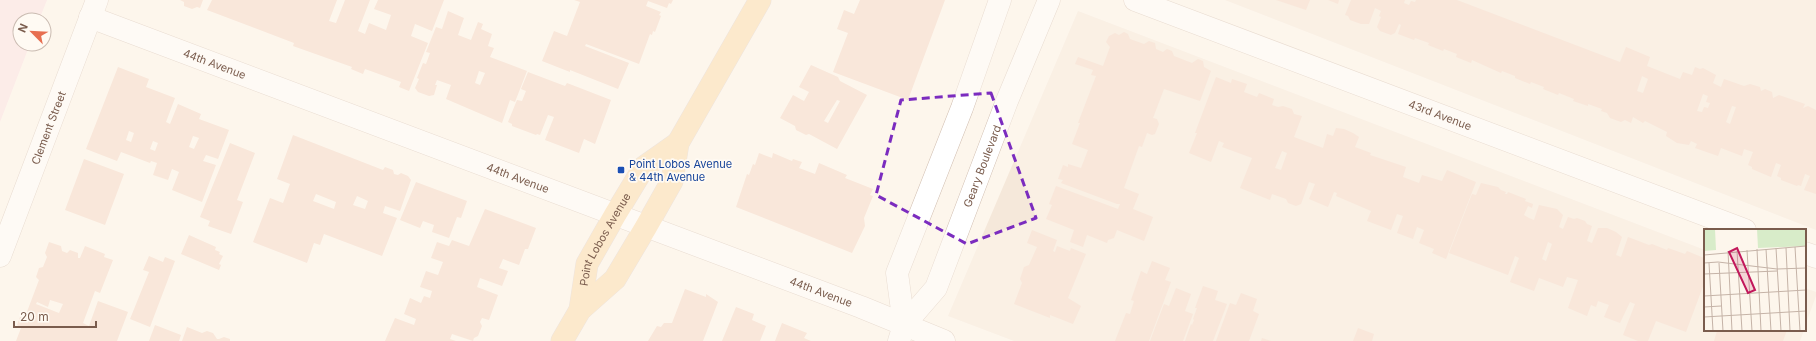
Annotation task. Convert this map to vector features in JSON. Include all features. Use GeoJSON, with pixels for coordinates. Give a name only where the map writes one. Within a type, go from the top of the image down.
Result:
{"type":"FeatureCollection","features":[{"type":"Feature","properties":{"kind":"main road","name":"Point Lobos Avenue"},"geometry":{"type":"LineString","coordinates":[[562,341],[580,310],[616,279],[672,181],[678,143],[760,0]]}},
{"type":"Feature","properties":{"kind":"main road","name":"Point Lobos Avenue"},"geometry":{"type":"LineString","coordinates":[[580,310],[587,264],[615,215],[644,167],[678,143]]}},
{"type":"Feature","properties":{"kind":"street"},"geometry":{"type":"LineString","coordinates":[[901,333],[896,273],[962,108],[1000,0]]}},
{"type":"Feature","properties":{"kind":"street","name":"Geary Boulevard"},"geometry":{"type":"LineString","coordinates":[[901,333],[936,288],[1008,101],[1050,0]]}},
{"type":"Feature","properties":{"kind":"street","name":"43rd Avenue"},"geometry":{"type":"LineString","coordinates":[[1136,0],[1742,229]]}},
{"type":"Feature","properties":{"kind":"street","name":"44th Avenue"},"geometry":{"type":"LineString","coordinates":[[93,8],[615,215],[861,307],[901,333],[944,341]]}},
{"type":"Feature","properties":{"kind":"street","name":"Clement Street"},"geometry":{"type":"LineString","coordinates":[[0,256],[93,8]]}},
{"type":"Feature","properties":{"kind":"street"},"geometry":{"type":"LineString","coordinates":[[1806,253],[1816,257]]}},
{"type":"Feature","properties":{"kind":"highlighted area"},"geometry":{"type":"Polygon","coordinates":[[[991,93],[1036,218],[967,244],[876,195],[901,100],[991,93]]]}},
{"type":"Feature","properties":{"kind":"shaded area"},"geometry":{"type":"Polygon","coordinates":[[[0,0],[47,0],[42,12],[12,12],[12,52],[27,52],[0,122],[0,0]]]}},
{"type":"Feature","properties":{"kind":"shaded area"},"geometry":{"type":"Polygon","coordinates":[[[1225,0],[1816,0],[1816,230],[1225,0]]]}},
{"type":"Feature","properties":{"kind":"shaded area"},"geometry":{"type":"Polygon","coordinates":[[[1078,11],[1704,250],[1704,331],[1804,331],[1800,341],[1014,341],[948,316],[1078,11]]]}},
{"type":"Feature","properties":{"kind":"shaded area"},"geometry":{"type":"Polygon","coordinates":[[[1806,288],[1816,292],[1816,296],[1806,323],[1806,288]]]}},
{"type":"Feature","properties":{"kind":"building"},"geometry":{"type":"Polygon","coordinates":[[[180,0],[203,0],[200,8],[197,7],[192,9],[184,6],[184,2],[180,0]]]}},
{"type":"Feature","properties":{"kind":"building"},"geometry":{"type":"Polygon","coordinates":[[[212,0],[337,0],[329,21],[336,23],[345,0],[370,0],[358,31],[365,34],[369,23],[386,30],[391,15],[374,9],[378,0],[444,0],[432,31],[415,24],[411,36],[428,43],[409,91],[399,87],[401,82],[365,69],[363,74],[351,69],[352,67],[293,46],[294,43],[207,10],[212,0]]]}},
{"type":"Feature","properties":{"kind":"building"},"geometry":{"type":"Polygon","coordinates":[[[574,0],[673,0],[671,4],[669,3],[667,8],[648,1],[646,6],[661,12],[659,15],[661,16],[655,32],[653,31],[652,35],[650,34],[639,64],[586,44],[585,46],[629,63],[618,89],[570,70],[570,72],[542,61],[554,31],[567,36],[580,2],[574,0]]]}},
{"type":"Feature","properties":{"kind":"building"},"geometry":{"type":"Polygon","coordinates":[[[860,0],[945,0],[908,100],[833,72],[848,33],[837,29],[844,10],[854,14],[860,0]]]}},
{"type":"Feature","properties":{"kind":"building"},"geometry":{"type":"Polygon","coordinates":[[[1276,0],[1310,0],[1306,10],[1276,0]]]}},
{"type":"Feature","properties":{"kind":"building"},"geometry":{"type":"Polygon","coordinates":[[[1328,0],[1339,0],[1338,4],[1328,0]]]}},
{"type":"Feature","properties":{"kind":"building"},"geometry":{"type":"Polygon","coordinates":[[[1351,0],[1405,0],[1404,3],[1409,5],[1411,1],[1415,2],[1416,0],[1457,0],[1620,62],[1626,47],[1650,57],[1647,66],[1680,79],[1683,72],[1692,75],[1695,67],[1700,69],[1703,68],[1716,75],[1713,83],[1721,87],[1724,79],[1744,86],[1750,84],[1760,87],[1761,91],[1765,89],[1772,92],[1773,98],[1779,95],[1805,104],[1803,108],[1808,106],[1816,110],[1816,194],[1804,190],[1810,176],[1805,174],[1801,186],[1797,186],[1781,180],[1781,178],[1777,176],[1781,165],[1776,163],[1771,177],[1752,169],[1752,167],[1748,165],[1753,152],[1744,149],[1742,156],[1721,148],[1718,156],[1695,148],[1697,144],[1691,141],[1689,145],[1677,143],[1666,136],[1667,132],[1645,121],[1643,123],[1633,117],[1631,123],[1625,120],[1621,122],[1610,118],[1607,113],[1601,111],[1602,109],[1573,101],[1574,99],[1559,93],[1558,95],[1531,82],[1530,84],[1515,78],[1515,76],[1502,71],[1501,73],[1472,60],[1471,63],[1456,57],[1457,54],[1444,49],[1443,51],[1428,45],[1429,43],[1415,38],[1414,40],[1398,34],[1401,25],[1399,24],[1395,33],[1391,35],[1380,31],[1377,27],[1381,17],[1379,16],[1381,11],[1375,8],[1369,24],[1361,24],[1350,20],[1348,16],[1345,15],[1351,0]],[[1642,76],[1637,91],[1643,93],[1648,79],[1642,76]],[[1703,94],[1697,111],[1702,112],[1704,107],[1708,108],[1710,103],[1706,102],[1708,96],[1703,94]],[[1732,106],[1726,122],[1730,124],[1736,107],[1732,106]]]}},
{"type":"Feature","properties":{"kind":"building"},"geometry":{"type":"Polygon","coordinates":[[[448,11],[464,18],[458,35],[471,40],[478,22],[483,24],[481,29],[492,34],[488,46],[494,48],[490,57],[527,71],[515,102],[510,100],[502,123],[446,99],[451,85],[437,80],[434,95],[429,96],[418,92],[415,88],[423,63],[426,64],[430,53],[426,52],[436,27],[442,29],[448,11]],[[479,71],[475,83],[480,85],[485,73],[479,71]]]}},
{"type":"Feature","properties":{"kind":"building"},"geometry":{"type":"Polygon","coordinates":[[[1124,32],[1128,34],[1130,39],[1144,44],[1149,41],[1155,43],[1156,49],[1163,52],[1167,49],[1172,51],[1174,56],[1192,63],[1198,59],[1203,61],[1204,67],[1211,71],[1200,101],[1164,89],[1153,118],[1157,119],[1159,124],[1155,134],[1152,135],[1147,133],[1142,147],[1139,146],[1124,188],[1139,194],[1133,209],[1153,217],[1144,241],[1117,230],[1114,238],[1108,240],[1107,243],[1087,235],[1083,247],[1070,242],[1074,230],[1046,219],[1052,205],[1049,204],[1056,186],[1118,209],[1120,204],[1061,183],[1063,180],[1058,179],[1063,165],[1068,167],[1068,164],[1081,168],[1088,150],[1072,144],[1080,123],[1078,123],[1096,76],[1091,75],[1093,70],[1075,64],[1078,57],[1103,66],[1110,47],[1106,42],[1109,36],[1115,33],[1119,35],[1124,32]]]}},
{"type":"Feature","properties":{"kind":"building"},"geometry":{"type":"Polygon","coordinates":[[[811,65],[838,77],[840,81],[867,95],[837,149],[809,134],[806,135],[796,130],[795,126],[780,118],[793,95],[804,101],[809,92],[799,87],[811,65]],[[837,100],[824,121],[828,123],[840,101],[837,100]]]}},
{"type":"Feature","properties":{"kind":"building"},"geometry":{"type":"Polygon","coordinates":[[[118,67],[149,79],[146,87],[175,98],[166,122],[170,124],[178,104],[201,114],[199,119],[229,130],[218,159],[206,155],[203,161],[216,165],[202,202],[172,190],[179,172],[172,169],[168,180],[153,175],[157,163],[151,161],[150,163],[121,152],[117,161],[86,149],[118,67]],[[129,131],[126,140],[131,142],[134,133],[129,131]],[[193,136],[189,147],[194,149],[199,138],[193,136]],[[153,141],[150,149],[155,151],[158,143],[153,141]]]}},
{"type":"Feature","properties":{"kind":"building"},"geometry":{"type":"Polygon","coordinates":[[[528,72],[565,86],[567,83],[611,100],[595,144],[584,139],[579,153],[545,140],[554,117],[548,115],[540,135],[536,135],[512,126],[512,124],[508,122],[517,100],[522,101],[526,91],[521,89],[528,72]]]}},
{"type":"Feature","properties":{"kind":"building"},"geometry":{"type":"Polygon","coordinates":[[[1216,77],[1231,83],[1232,79],[1247,84],[1244,92],[1257,97],[1259,93],[1274,99],[1272,105],[1292,109],[1294,114],[1302,116],[1294,137],[1323,148],[1327,134],[1333,136],[1336,128],[1344,129],[1359,137],[1355,147],[1371,153],[1370,155],[1406,167],[1403,177],[1419,183],[1422,175],[1442,181],[1447,170],[1476,182],[1446,259],[1432,253],[1434,249],[1419,243],[1424,230],[1417,227],[1413,239],[1397,233],[1403,216],[1397,214],[1391,230],[1367,221],[1371,211],[1336,196],[1337,193],[1334,192],[1328,207],[1309,199],[1315,184],[1309,182],[1301,204],[1296,206],[1288,203],[1286,199],[1272,194],[1270,200],[1240,188],[1252,158],[1222,147],[1224,143],[1219,141],[1211,162],[1189,153],[1197,133],[1195,133],[1216,77]],[[1282,151],[1275,168],[1281,170],[1287,153],[1282,151]]]}},
{"type":"Feature","properties":{"kind":"building"},"geometry":{"type":"Polygon","coordinates":[[[293,135],[383,170],[385,167],[393,170],[394,174],[398,175],[401,173],[408,176],[411,180],[400,211],[385,206],[383,213],[397,218],[382,256],[324,234],[320,245],[314,243],[307,263],[253,242],[270,198],[283,203],[290,184],[277,179],[293,135]],[[316,194],[313,201],[334,209],[336,202],[316,194]],[[357,196],[353,205],[365,209],[368,201],[357,196]]]}},
{"type":"Feature","properties":{"kind":"building"},"geometry":{"type":"Polygon","coordinates":[[[230,143],[255,153],[237,200],[243,202],[231,234],[208,226],[210,221],[200,217],[230,143]]]}},
{"type":"Feature","properties":{"kind":"building"},"geometry":{"type":"Polygon","coordinates":[[[759,153],[772,158],[773,153],[792,161],[793,159],[802,162],[799,168],[815,174],[819,163],[847,175],[845,178],[873,189],[870,195],[873,196],[864,218],[865,226],[852,253],[736,207],[747,174],[749,175],[753,164],[755,165],[759,153]]]}},
{"type":"Feature","properties":{"kind":"building"},"geometry":{"type":"Polygon","coordinates":[[[84,159],[124,174],[105,225],[65,210],[84,159]]]}},
{"type":"Feature","properties":{"kind":"building"},"geometry":{"type":"Polygon","coordinates":[[[416,182],[467,201],[461,218],[457,217],[449,238],[432,232],[434,225],[423,221],[420,228],[400,220],[416,182]]]}},
{"type":"Feature","properties":{"kind":"building"},"geometry":{"type":"Polygon","coordinates":[[[1481,183],[1498,187],[1506,192],[1505,194],[1508,192],[1526,199],[1525,201],[1533,204],[1532,208],[1528,206],[1524,215],[1534,220],[1539,205],[1557,209],[1563,215],[1559,227],[1563,229],[1568,217],[1585,221],[1587,224],[1592,226],[1587,241],[1592,243],[1598,228],[1607,228],[1616,232],[1622,237],[1616,255],[1621,257],[1628,237],[1667,250],[1668,248],[1685,254],[1687,251],[1704,258],[1704,284],[1686,332],[1656,321],[1648,341],[1638,341],[1623,335],[1635,304],[1630,302],[1620,323],[1604,317],[1609,305],[1598,301],[1596,307],[1591,305],[1587,316],[1568,308],[1578,280],[1567,277],[1563,287],[1539,278],[1534,291],[1510,282],[1519,258],[1515,256],[1508,275],[1449,253],[1472,194],[1476,195],[1481,183]],[[1548,242],[1542,259],[1546,261],[1552,244],[1548,242]]]}},
{"type":"Feature","properties":{"kind":"building"},"geometry":{"type":"Polygon","coordinates":[[[485,209],[536,228],[528,249],[525,249],[519,265],[503,259],[499,268],[508,271],[502,286],[480,278],[477,287],[498,295],[489,320],[482,318],[480,322],[482,326],[478,336],[474,338],[473,341],[452,334],[450,339],[456,341],[385,341],[395,318],[414,325],[416,319],[404,314],[410,298],[421,303],[424,296],[430,298],[432,291],[420,287],[426,271],[438,275],[443,262],[431,258],[437,242],[449,246],[452,240],[469,246],[485,209]]]}},
{"type":"Feature","properties":{"kind":"building"},"geometry":{"type":"Polygon","coordinates":[[[1032,230],[1057,240],[1053,251],[1055,252],[1057,246],[1070,251],[1071,248],[1086,254],[1068,298],[1081,306],[1073,324],[1050,315],[1050,318],[1014,304],[1022,283],[1020,279],[1024,267],[1029,265],[1037,247],[1027,243],[1032,230]]]}},
{"type":"Feature","properties":{"kind":"building"},"geometry":{"type":"Polygon","coordinates":[[[189,235],[216,247],[215,250],[220,252],[219,254],[223,256],[219,264],[221,265],[219,270],[181,254],[189,235]]]}},
{"type":"Feature","properties":{"kind":"building"},"geometry":{"type":"Polygon","coordinates":[[[49,242],[61,246],[62,251],[67,253],[70,250],[78,253],[78,258],[80,258],[85,246],[105,254],[104,257],[113,260],[100,293],[95,291],[83,323],[89,326],[98,301],[128,312],[117,341],[16,341],[21,328],[17,325],[20,317],[25,317],[39,280],[36,277],[39,268],[43,267],[47,257],[45,253],[49,242]],[[50,300],[48,307],[37,302],[36,304],[59,313],[63,304],[50,300]]]}},
{"type":"Feature","properties":{"kind":"building"},"geometry":{"type":"Polygon","coordinates":[[[149,256],[163,262],[165,257],[175,261],[150,327],[130,319],[149,272],[143,270],[149,256]]]}},
{"type":"Feature","properties":{"kind":"building"},"geometry":{"type":"Polygon","coordinates":[[[1152,261],[1170,268],[1165,280],[1171,282],[1149,341],[1115,341],[1126,313],[1130,314],[1134,301],[1131,300],[1141,271],[1147,274],[1152,261]]]}},
{"type":"Feature","properties":{"kind":"building"},"geometry":{"type":"Polygon","coordinates":[[[1203,286],[1218,291],[1215,300],[1227,304],[1213,341],[1185,341],[1194,320],[1193,319],[1197,308],[1195,308],[1203,286]]]}},
{"type":"Feature","properties":{"kind":"building"},"geometry":{"type":"Polygon","coordinates":[[[1176,288],[1191,294],[1185,311],[1193,314],[1183,341],[1150,341],[1164,304],[1169,306],[1176,288]]]}},
{"type":"Feature","properties":{"kind":"building"},"geometry":{"type":"Polygon","coordinates":[[[685,289],[706,297],[706,294],[718,302],[703,341],[648,341],[657,326],[661,327],[664,323],[672,323],[685,289]]]}},
{"type":"Feature","properties":{"kind":"building"},"geometry":{"type":"Polygon","coordinates":[[[1241,293],[1257,299],[1253,311],[1259,314],[1249,341],[1216,341],[1230,303],[1236,305],[1241,293]]]}},
{"type":"Feature","properties":{"kind":"building"},"geometry":{"type":"Polygon","coordinates":[[[736,307],[754,314],[752,320],[766,326],[760,341],[722,341],[736,307]]]}},
{"type":"Feature","properties":{"kind":"building"},"geometry":{"type":"Polygon","coordinates":[[[782,323],[807,333],[804,338],[811,341],[775,341],[782,323]]]}},
{"type":"Feature","properties":{"kind":"building"},"geometry":{"type":"Polygon","coordinates":[[[155,325],[181,335],[179,341],[149,341],[155,325]]]}},
{"type":"Feature","properties":{"kind":"building"},"geometry":{"type":"Polygon","coordinates":[[[187,327],[202,333],[207,331],[213,333],[217,339],[224,337],[230,339],[230,341],[182,341],[187,327]]]}},
{"type":"Feature","properties":{"kind":"building"},"geometry":{"type":"Polygon","coordinates":[[[1358,328],[1374,334],[1372,341],[1353,341],[1358,328]]]}},
{"type":"Feature","properties":{"kind":"building"},"geometry":{"type":"Polygon","coordinates":[[[1717,331],[1787,331],[1783,341],[1714,341],[1717,331]]]}},
{"type":"Feature","properties":{"kind":"building"},"geometry":{"type":"Polygon","coordinates":[[[1262,338],[1271,341],[1261,341],[1262,338]]]}},
{"type":"Feature","properties":{"kind":"place","name":"Point Lobos Avenue & 44th Avenue"},"geometry":{"type":"Point","coordinates":[621,170]}}]}
